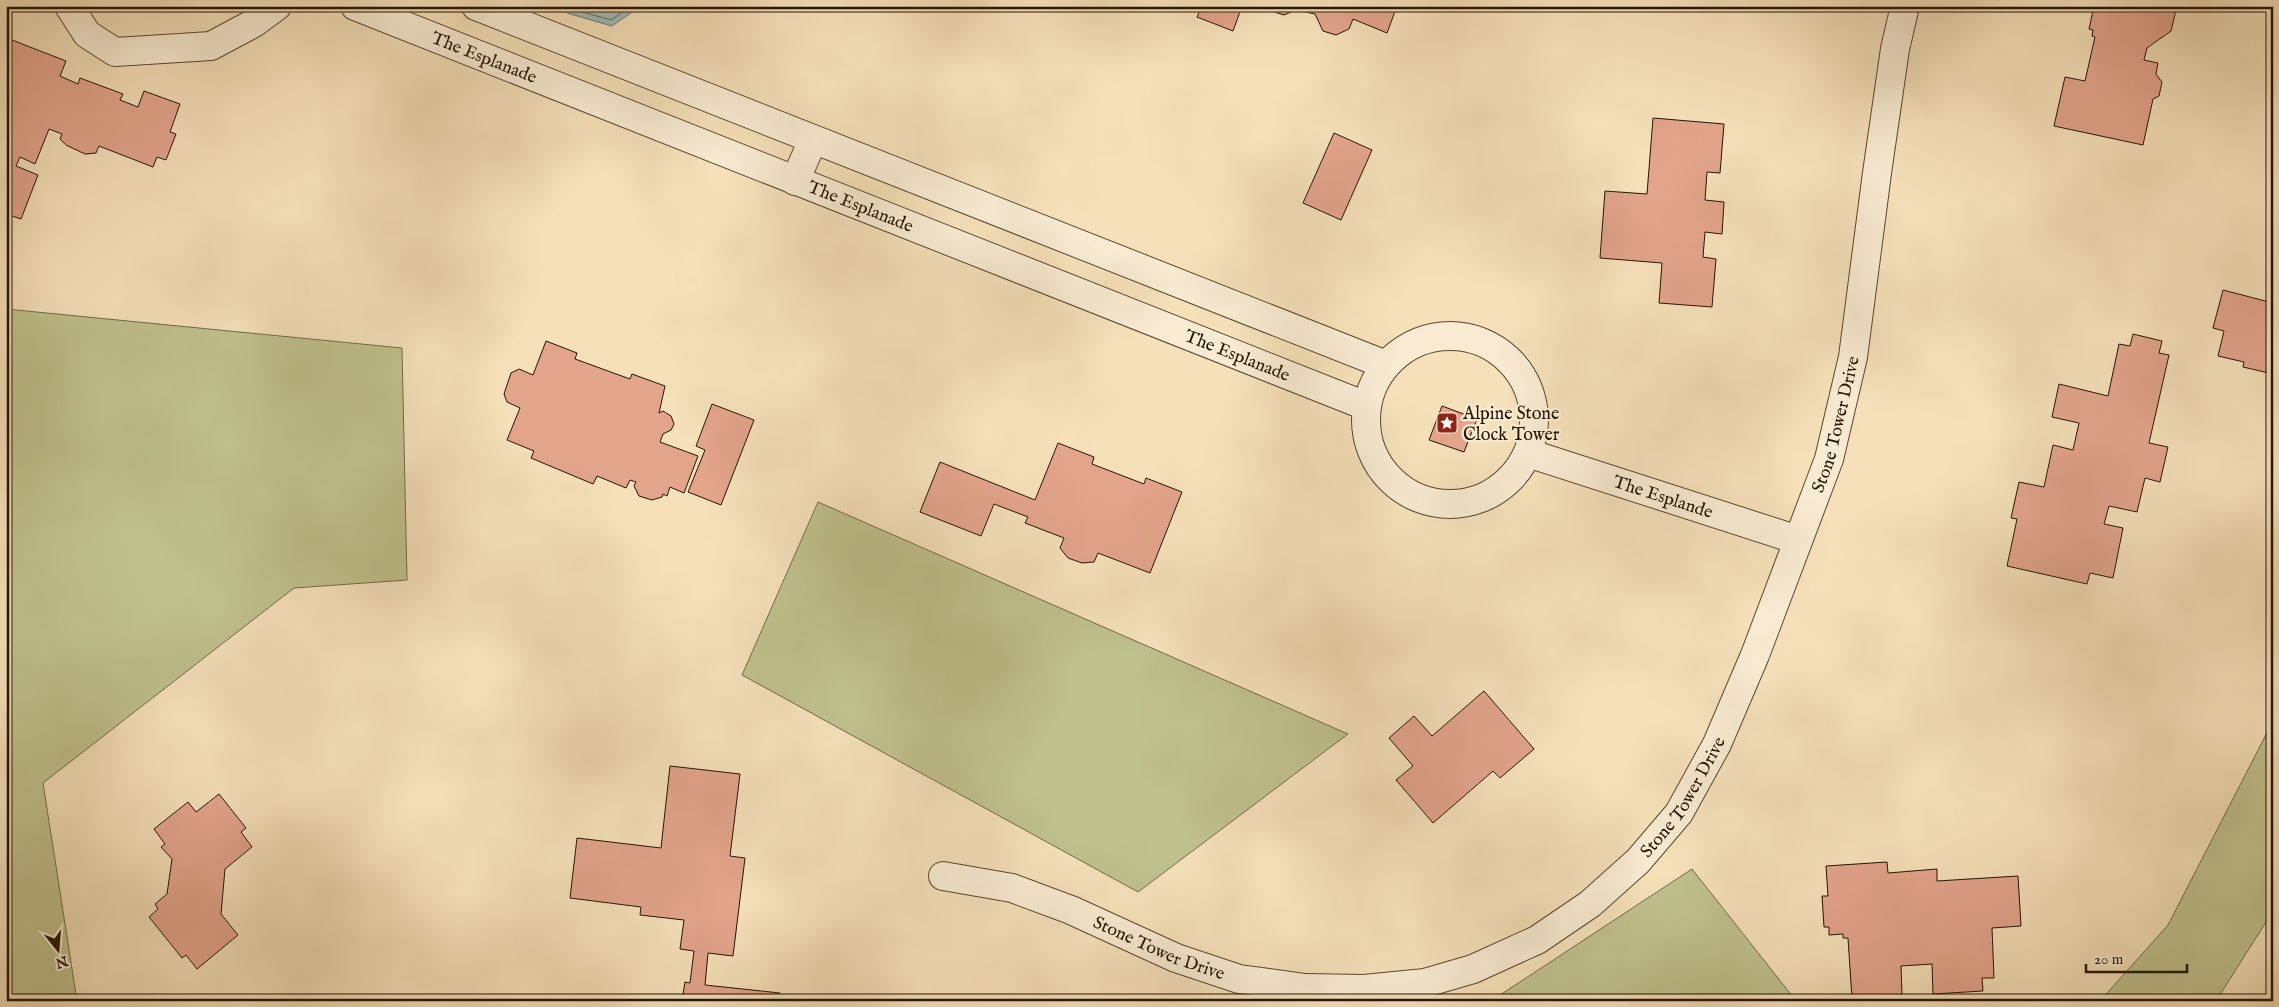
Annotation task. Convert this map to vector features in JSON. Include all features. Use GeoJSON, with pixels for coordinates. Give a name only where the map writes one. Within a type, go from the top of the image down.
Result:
{"type":"FeatureCollection","features":[{"type":"Feature","properties":{"kind":"street"},"geometry":{"type":"LineString","coordinates":[[69,6],[87,34],[115,52],[210,46],[254,23],[277,6]]}},
{"type":"Feature","properties":{"kind":"street","name":"The Esplanade"},"geometry":{"type":"LineString","coordinates":[[355,6],[1366,406]]}},
{"type":"Feature","properties":{"kind":"street"},"geometry":{"type":"LineString","coordinates":[[476,6],[1386,365]]}},
{"type":"Feature","properties":{"kind":"street","name":"Stone Tower Drive"},"geometry":{"type":"LineString","coordinates":[[943,876],[1012,888],[1071,910],[1176,958],[1239,979],[1305,988],[1364,989],[1425,984],[1473,969],[1537,940],[1590,904],[1638,861],[1679,813],[1717,744],[1754,655],[1829,459],[1853,357],[1878,163],[1895,49],[1905,6]]}},
{"type":"Feature","properties":{"kind":"street"},"geometry":{"type":"LineString","coordinates":[[795,181],[813,140]]}},
{"type":"Feature","properties":{"kind":"street"},"geometry":{"type":"LineString","coordinates":[[1457,336],[1483,342],[1506,356],[1523,377],[1533,401],[1534,427],[1528,453],[1513,476],[1492,493],[1467,502],[1440,504],[1414,496],[1391,480],[1375,459],[1367,433],[1366,406],[1374,384],[1386,365],[1406,348],[1431,338],[1457,336]]}},
{"type":"Feature","properties":{"kind":"street","name":"The Esplande"},"geometry":{"type":"LineString","coordinates":[[1528,453],[1798,540]]}},
{"type":"Feature","properties":{"kind":"green space"},"geometry":{"type":"Polygon","coordinates":[[[6,309],[402,348],[407,580],[294,588],[43,783],[77,1001],[6,1001],[6,309]]]}},
{"type":"Feature","properties":{"kind":"green space"},"geometry":{"type":"Polygon","coordinates":[[[818,502],[1348,734],[1138,892],[742,675],[818,502]]]}},
{"type":"Feature","properties":{"kind":"green space"},"geometry":{"type":"Polygon","coordinates":[[[2273,721],[2273,911],[2216,1001],[2100,1001],[2168,925],[2273,721]]]}},
{"type":"Feature","properties":{"kind":"green space"},"geometry":{"type":"Polygon","coordinates":[[[1692,869],[1796,1001],[1495,1001],[1494,999],[1692,869]]]}},
{"type":"Feature","properties":{"kind":"water"},"geometry":{"type":"Polygon","coordinates":[[[565,6],[641,6],[612,26],[567,13],[565,6]]]}},
{"type":"Feature","properties":{"kind":"building"},"geometry":{"type":"Polygon","coordinates":[[[1202,6],[1242,6],[1233,31],[1197,17],[1202,6]]]}},
{"type":"Feature","properties":{"kind":"building"},"geometry":{"type":"Polygon","coordinates":[[[1270,6],[1397,6],[1387,33],[1353,19],[1349,29],[1336,35],[1323,31],[1315,14],[1296,10],[1284,15],[1271,11],[1270,6]]]}},
{"type":"Feature","properties":{"kind":"building"},"geometry":{"type":"Polygon","coordinates":[[[2094,6],[2177,6],[2171,31],[2147,48],[2144,60],[2158,63],[2156,74],[2162,82],[2159,96],[2153,99],[2143,145],[2054,126],[2065,77],[2085,81],[2095,37],[2092,36],[2093,30],[2089,29],[2094,6]]]}},
{"type":"Feature","properties":{"kind":"building"},"geometry":{"type":"Polygon","coordinates":[[[12,40],[66,61],[60,76],[78,84],[80,78],[123,94],[120,100],[138,107],[144,91],[180,104],[170,132],[176,134],[166,160],[157,157],[153,167],[99,146],[96,153],[85,154],[66,145],[60,139],[62,134],[49,129],[35,164],[20,157],[16,166],[38,175],[21,219],[6,214],[6,55],[12,40]]]}},
{"type":"Feature","properties":{"kind":"building"},"geometry":{"type":"Polygon","coordinates":[[[1653,118],[1724,124],[1720,173],[1707,172],[1705,200],[1724,202],[1722,234],[1705,232],[1703,257],[1716,259],[1712,307],[1659,303],[1662,263],[1600,258],[1605,191],[1647,194],[1653,118]]]}},
{"type":"Feature","properties":{"kind":"building"},"geometry":{"type":"Polygon","coordinates":[[[1334,133],[1372,150],[1341,220],[1303,203],[1334,133]]]}},
{"type":"Feature","properties":{"kind":"building"},"geometry":{"type":"Polygon","coordinates":[[[2223,290],[2273,303],[2273,374],[2243,367],[2244,362],[2218,356],[2224,331],[2213,328],[2223,290]]]}},
{"type":"Feature","properties":{"kind":"building"},"geometry":{"type":"Polygon","coordinates":[[[2133,334],[2162,341],[2159,353],[2169,355],[2149,443],[2168,447],[2160,482],[2145,478],[2137,512],[2109,506],[2104,524],[2123,528],[2113,578],[2090,573],[2087,584],[2007,566],[2017,519],[2011,518],[2019,482],[2044,487],[2053,445],[2073,450],[2079,423],[2052,417],[2059,384],[2108,396],[2119,344],[2130,346],[2133,334]]]}},
{"type":"Feature","properties":{"kind":"building"},"geometry":{"type":"Polygon","coordinates":[[[546,341],[577,353],[575,359],[630,379],[632,374],[665,386],[659,413],[663,411],[671,416],[674,424],[671,430],[663,434],[660,442],[698,456],[684,493],[670,487],[667,496],[663,494],[662,497],[652,500],[639,496],[634,486],[636,482],[630,480],[626,488],[597,476],[593,484],[531,458],[534,451],[507,440],[520,408],[507,402],[504,394],[511,373],[519,369],[533,375],[546,341]]]}},
{"type":"Feature","properties":{"kind":"building"},"geometry":{"type":"Polygon","coordinates":[[[712,404],[754,420],[721,505],[688,492],[705,450],[696,446],[712,404]]]}},
{"type":"Feature","properties":{"kind":"building"},"geometry":{"type":"Polygon","coordinates":[[[1442,406],[1477,419],[1464,452],[1429,440],[1442,406]]]}},
{"type":"Feature","properties":{"kind":"building"},"geometry":{"type":"Polygon","coordinates":[[[1058,443],[1094,457],[1092,464],[1144,484],[1146,478],[1182,492],[1150,573],[1098,553],[1094,562],[1082,563],[1068,558],[1060,548],[1064,538],[1025,523],[1028,517],[994,504],[981,536],[920,512],[940,462],[1035,500],[1058,443]]]}},
{"type":"Feature","properties":{"kind":"building"},"geometry":{"type":"Polygon","coordinates":[[[1484,691],[1534,749],[1500,778],[1493,771],[1433,823],[1396,780],[1413,766],[1389,738],[1414,716],[1432,736],[1484,691]]]}},
{"type":"Feature","properties":{"kind":"building"},"geometry":{"type":"Polygon","coordinates":[[[670,766],[740,774],[730,856],[745,858],[733,956],[708,953],[705,985],[780,993],[779,1001],[682,1001],[685,982],[690,983],[694,951],[680,949],[684,920],[640,915],[641,907],[570,898],[577,838],[661,848],[670,766]]]}},
{"type":"Feature","properties":{"kind":"building"},"geometry":{"type":"Polygon","coordinates":[[[219,794],[246,828],[241,832],[252,847],[225,869],[221,914],[238,935],[197,969],[186,955],[182,958],[149,917],[158,909],[155,904],[167,894],[172,859],[161,847],[165,844],[154,829],[188,802],[196,812],[219,794]]]}},
{"type":"Feature","properties":{"kind":"building"},"geometry":{"type":"Polygon","coordinates":[[[1887,862],[1888,873],[1937,869],[1937,881],[2018,876],[2021,926],[1992,928],[1994,978],[1982,978],[1983,991],[1933,994],[1932,964],[1901,966],[1902,995],[1852,999],[1848,938],[1843,938],[1843,934],[1829,935],[1829,927],[1824,927],[1822,896],[1828,896],[1826,866],[1887,862]]]}},
{"type":"Feature","properties":{"kind":"place","name":"Alpine Stone Clock Tower"},"geometry":{"type":"Point","coordinates":[1447,423]}}]}
